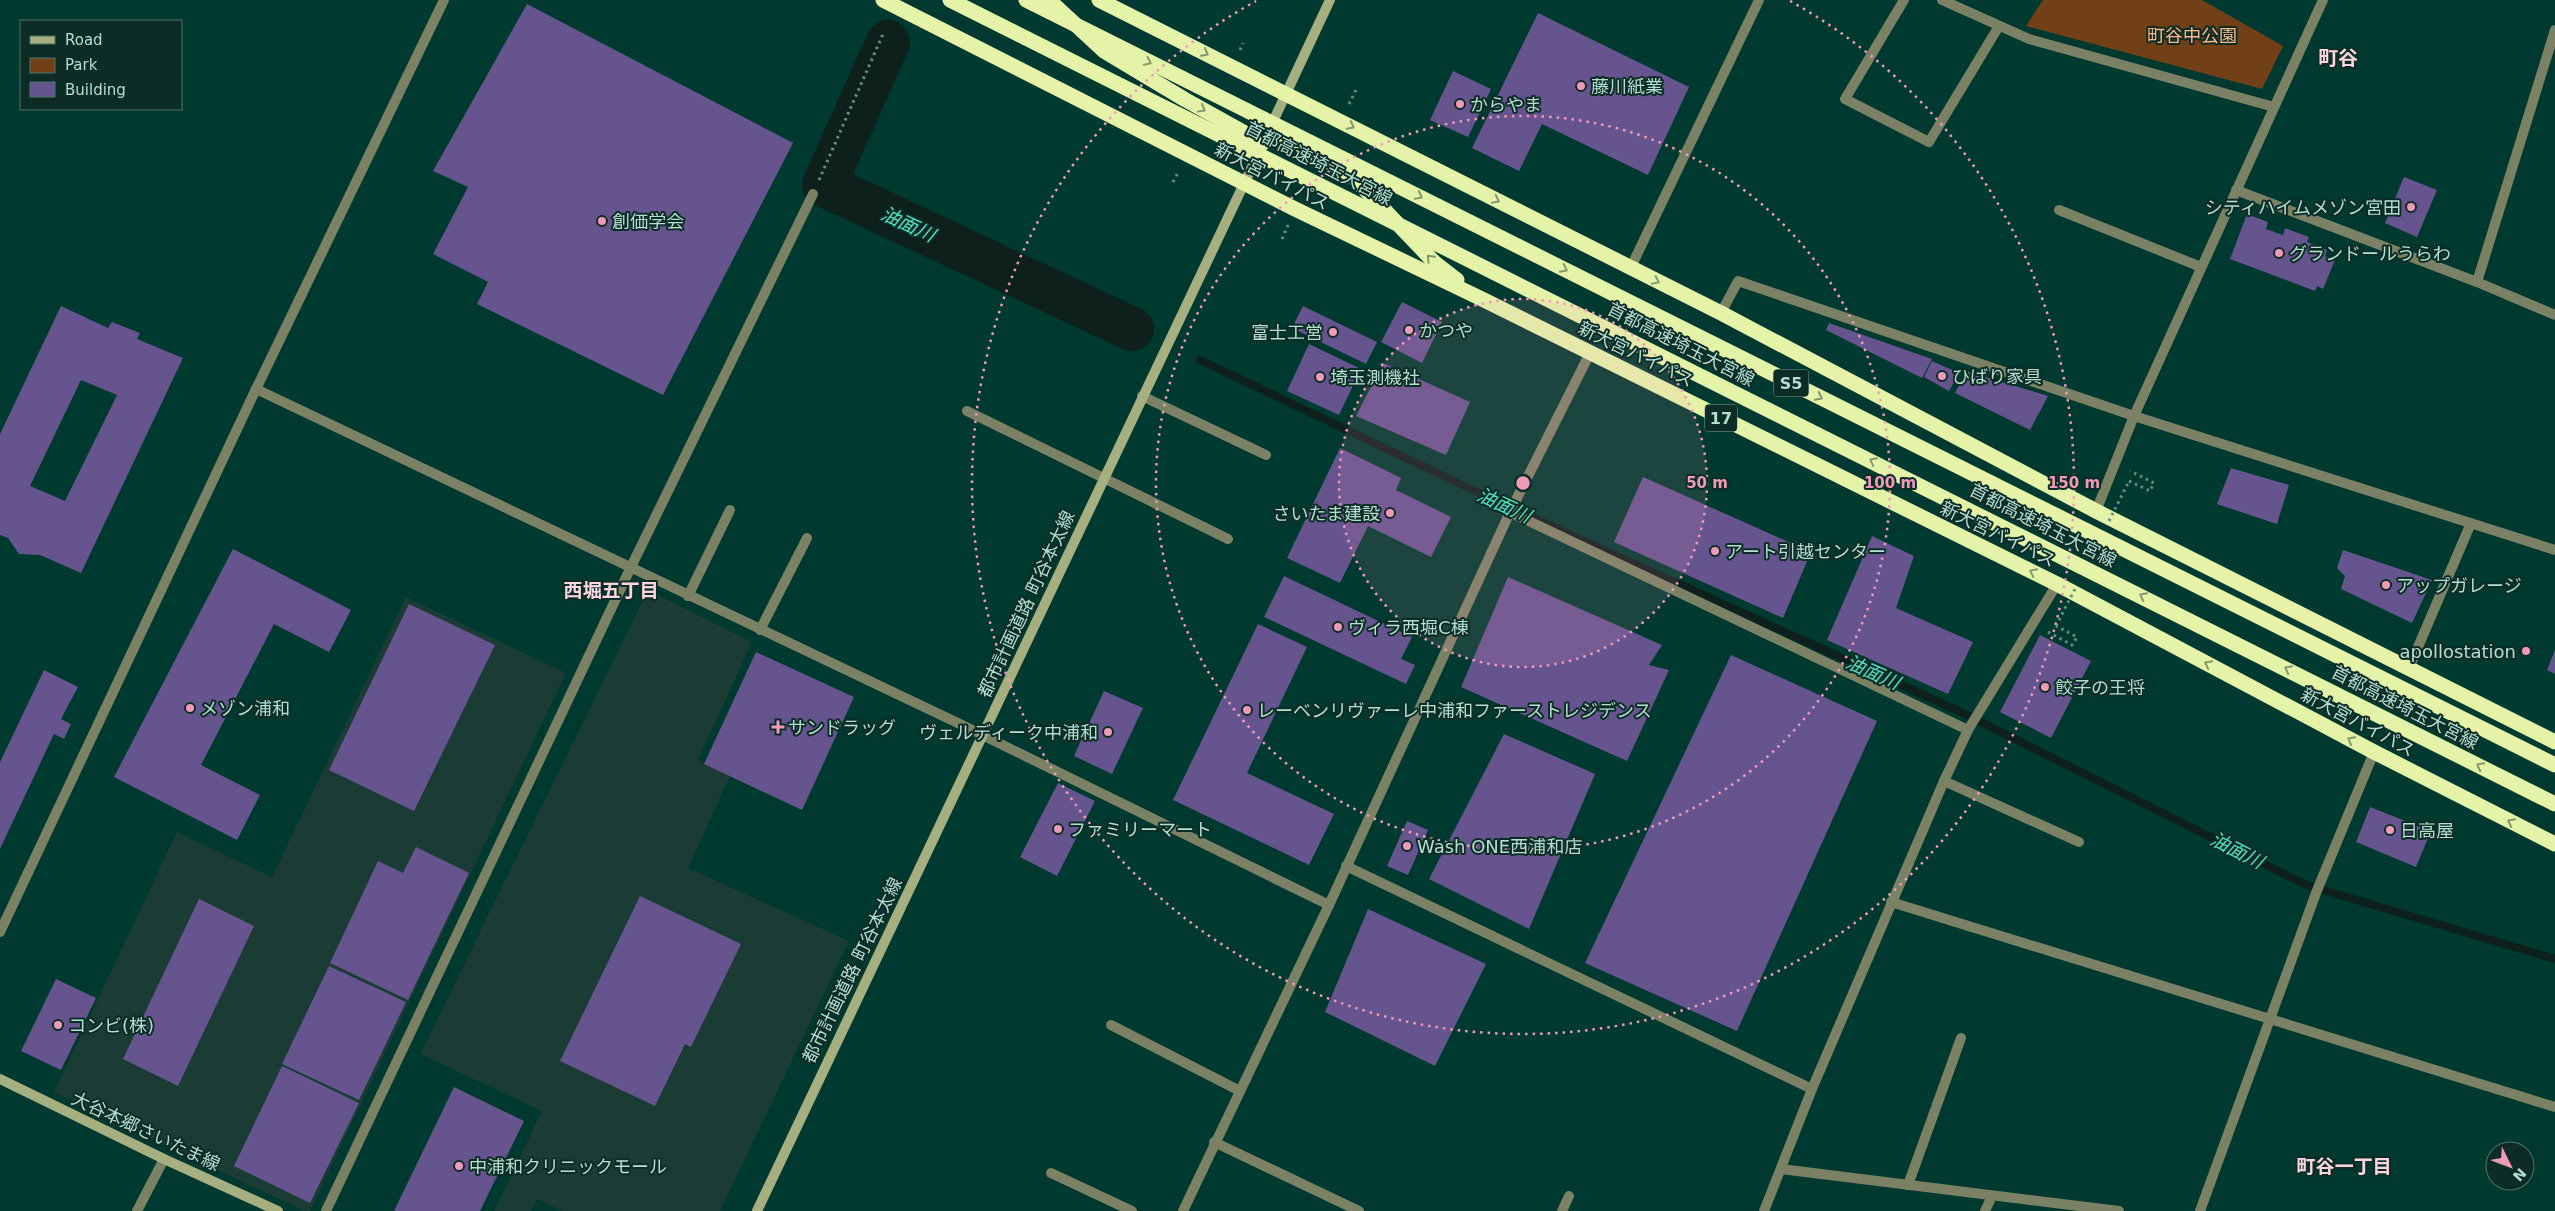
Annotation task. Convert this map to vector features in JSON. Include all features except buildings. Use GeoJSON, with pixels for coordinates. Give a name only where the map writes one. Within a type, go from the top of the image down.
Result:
{"type":"FeatureCollection","features":[{"type":"Feature","properties":{"kind":"highway","name":"新大宮バイパス"},"geometry":{"type":"LineString","coordinates":[[883,0],[1243,182],[2057,584],[2374,752],[2555,844]]}},
{"type":"Feature","properties":{"kind":"highway","name":"首都高速埼玉大宮線"},"geometry":{"type":"LineString","coordinates":[[950,0],[2555,804]]}},
{"type":"Feature","properties":{"kind":"highway","name":"首都高速埼玉大宮線"},"geometry":{"type":"LineString","coordinates":[[1026,0],[2555,765]]}},
{"type":"Feature","properties":{"kind":"highway"},"geometry":{"type":"LineString","coordinates":[[1049,0],[1104,51],[1184,99],[1340,168],[1354,178],[1435,263],[1482,299]]}},
{"type":"Feature","properties":{"kind":"highway"},"geometry":{"type":"LineString","coordinates":[[1099,0],[1721,312],[2096,510],[2555,742]]}},
{"type":"Feature","properties":{"kind":"street"},"geometry":{"type":"LineString","coordinates":[[0,932],[256,389],[444,0]]}},
{"type":"Feature","properties":{"kind":"street","name":"都市計画道路 町谷本太線"},"geometry":{"type":"LineString","coordinates":[[758,1211],[1330,0]]}},
{"type":"Feature","properties":{"kind":"street"},"geometry":{"type":"LineString","coordinates":[[1630,268],[1759,0]]}},
{"type":"Feature","properties":{"kind":"street"},"geometry":{"type":"LineString","coordinates":[[1904,0],[1845,99],[1929,142],[1999,26]]}},
{"type":"Feature","properties":{"kind":"street"},"geometry":{"type":"LineString","coordinates":[[1942,0],[2029,40],[2274,107]]}},
{"type":"Feature","properties":{"kind":"street"},"geometry":{"type":"LineString","coordinates":[[2096,510],[2134,416],[2323,0]]}},
{"type":"Feature","properties":{"kind":"street"},"geometry":{"type":"LineString","coordinates":[[2477,282],[2555,30]]}},
{"type":"Feature","properties":{"kind":"street"},"geometry":{"type":"LineString","coordinates":[[2236,190],[2477,282],[2555,315]]}},
{"type":"Feature","properties":{"kind":"street"},"geometry":{"type":"LineString","coordinates":[[326,1211],[630,569],[812,194]]}},
{"type":"Feature","properties":{"kind":"street"},"geometry":{"type":"LineString","coordinates":[[2059,210],[2202,267]]}},
{"type":"Feature","properties":{"kind":"street"},"geometry":{"type":"LineString","coordinates":[[1721,312],[1738,281],[2134,416],[2555,550]]}},
{"type":"Feature","properties":{"kind":"street"},"geometry":{"type":"LineString","coordinates":[[1183,1211],[1214,1142],[1329,905],[1511,509],[1590,353]]}},
{"type":"Feature","properties":{"kind":"street"},"geometry":{"type":"LineString","coordinates":[[256,389],[630,569],[982,735],[1329,905]]}},
{"type":"Feature","properties":{"kind":"street"},"geometry":{"type":"LineString","coordinates":[[1142,396],[1266,455]]}},
{"type":"Feature","properties":{"kind":"street"},"geometry":{"type":"LineString","coordinates":[[967,411],[1228,539]]}},
{"type":"Feature","properties":{"kind":"street"},"geometry":{"type":"LineString","coordinates":[[1511,509],[1973,723]]}},
{"type":"Feature","properties":{"kind":"street"},"geometry":{"type":"LineString","coordinates":[[688,596],[730,510]]}},
{"type":"Feature","properties":{"kind":"street"},"geometry":{"type":"LineString","coordinates":[[2409,668],[2471,523]]}},
{"type":"Feature","properties":{"kind":"street"},"geometry":{"type":"LineString","coordinates":[[760,630],[807,538]]}},
{"type":"Feature","properties":{"kind":"street"},"geometry":{"type":"LineString","coordinates":[[1764,1211],[1812,1089],[1944,781],[1973,723],[2057,584]]}},
{"type":"Feature","properties":{"kind":"street"},"geometry":{"type":"LineString","coordinates":[[2200,1211],[2318,889],[2374,752]]}},
{"type":"Feature","properties":{"kind":"street"},"geometry":{"type":"LineString","coordinates":[[1944,781],[2079,842]]}},
{"type":"Feature","properties":{"kind":"street"},"geometry":{"type":"LineString","coordinates":[[1346,866],[1812,1089]]}},
{"type":"Feature","properties":{"kind":"street"},"geometry":{"type":"LineString","coordinates":[[1891,902],[2555,1107]]}},
{"type":"Feature","properties":{"kind":"street"},"geometry":{"type":"LineString","coordinates":[[1111,1025],[1240,1091]]}},
{"type":"Feature","properties":{"kind":"street"},"geometry":{"type":"LineString","coordinates":[[1908,1186],[1961,1038]]}},
{"type":"Feature","properties":{"kind":"street","name":"大谷本郷さいたま線"},"geometry":{"type":"LineString","coordinates":[[0,1079],[164,1159],[278,1211]]}},
{"type":"Feature","properties":{"kind":"street"},"geometry":{"type":"LineString","coordinates":[[1214,1142],[1358,1211]]}},
{"type":"Feature","properties":{"kind":"street"},"geometry":{"type":"LineString","coordinates":[[137,1211],[164,1159]]}},
{"type":"Feature","properties":{"kind":"street"},"geometry":{"type":"LineString","coordinates":[[1781,1169],[2119,1211]]}},
{"type":"Feature","properties":{"kind":"street"},"geometry":{"type":"LineString","coordinates":[[1052,1173],[1132,1211]]}},
{"type":"Feature","properties":{"kind":"street"},"geometry":{"type":"LineString","coordinates":[[1562,1211],[1569,1196]]}},
{"type":"Feature","properties":{"kind":"street"},"geometry":{"type":"LineString","coordinates":[[1985,1211],[1992,1196]]}},
{"type":"Feature","properties":{"kind":"path"},"geometry":{"type":"LineString","coordinates":[[812,194],[883,34]]}},
{"type":"Feature","properties":{"kind":"path"},"geometry":{"type":"LineString","coordinates":[[2128,470],[2154,483],[2150,491],[2129,481]]}},
{"type":"Feature","properties":{"kind":"path"},"geometry":{"type":"LineString","coordinates":[[2044,630],[2072,645],[2076,637],[2056,626]]}},
{"type":"Feature","properties":{"kind":"shaded area"},"geometry":{"type":"Polygon","coordinates":[[[648,590],[752,642],[698,760],[730,776],[688,868],[849,941],[720,1211],[562,1211],[537,1199],[531,1211],[494,1211],[542,1111],[420,1054],[648,590]]]}},
{"type":"Feature","properties":{"kind":"shaded area"},"geometry":{"type":"Polygon","coordinates":[[[406,597],[566,673],[310,1211],[304,1211],[54,1092],[177,832],[272,877],[406,597]]]}},
{"type":"Feature","properties":{"kind":"green space","name":"町谷中公園"},"geometry":{"type":"Polygon","coordinates":[[[2043,0],[2202,0],[2283,46],[2262,89],[2026,26],[2043,0]]]}},
{"type":"Feature","properties":{"kind":"waterway","name":"油面川"},"geometry":{"type":"LineString","coordinates":[[888,42],[824,185],[1132,329]]}},
{"type":"Feature","properties":{"kind":"waterway"},"geometry":{"type":"LineString","coordinates":[[829,197],[833,189]]}},
{"type":"Feature","properties":{"kind":"waterway","name":"油面川"},"geometry":{"type":"LineString","coordinates":[[1200,360],[1492,499],[1963,713],[2306,885],[2555,959]]}},
{"type":"Feature","properties":{"kind":"place","name":"藤川紙業"},"geometry":{"type":"Point","coordinates":[1581,86]}},
{"type":"Feature","properties":{"kind":"place","name":"からやま"},"geometry":{"type":"Point","coordinates":[1460,104]}},
{"type":"Feature","properties":{"kind":"place","name":"シティハイムメゾン宮田"},"geometry":{"type":"Point","coordinates":[2411,207]}},
{"type":"Feature","properties":{"kind":"place","name":"創価学会"},"geometry":{"type":"Point","coordinates":[602,221]}},
{"type":"Feature","properties":{"kind":"place","name":"グランドールうらわ"},"geometry":{"type":"Point","coordinates":[2279,253]}},
{"type":"Feature","properties":{"kind":"place","name":"かつや"},"geometry":{"type":"Point","coordinates":[1409,330]}},
{"type":"Feature","properties":{"kind":"place","name":"富士工営"},"geometry":{"type":"Point","coordinates":[1333,332]}},
{"type":"Feature","properties":{"kind":"place","name":"ひばり家具"},"geometry":{"type":"Point","coordinates":[1942,376]}},
{"type":"Feature","properties":{"kind":"place","name":"埼玉測機社"},"geometry":{"type":"Point","coordinates":[1320,377]}},
{"type":"Feature","properties":{"kind":"place","name":"さいたま建設"},"geometry":{"type":"Point","coordinates":[1390,513]}},
{"type":"Feature","properties":{"kind":"place","name":"アート引越センター"},"geometry":{"type":"Point","coordinates":[1715,551]}},
{"type":"Feature","properties":{"kind":"place","name":"アップガレージ"},"geometry":{"type":"Point","coordinates":[2386,585]}},
{"type":"Feature","properties":{"kind":"place","name":"ヴィラ西堀C棟"},"geometry":{"type":"Point","coordinates":[1338,627]}},
{"type":"Feature","properties":{"kind":"place","name":"apollostation"},"geometry":{"type":"Point","coordinates":[2526,651]}},
{"type":"Feature","properties":{"kind":"place","name":"餃子の王将"},"geometry":{"type":"Point","coordinates":[2045,687]}},
{"type":"Feature","properties":{"kind":"place","name":"メゾン浦和"},"geometry":{"type":"Point","coordinates":[190,708]}},
{"type":"Feature","properties":{"kind":"place","name":"レーベンリヴァーレ中浦和ファーストレジデンス"},"geometry":{"type":"Point","coordinates":[1247,710]}},
{"type":"Feature","properties":{"kind":"place","name":"サンドラッグ"},"geometry":{"type":"Point","coordinates":[778,727]}},
{"type":"Feature","properties":{"kind":"place","name":"ヴェルディーク中浦和"},"geometry":{"type":"Point","coordinates":[1108,732]}},
{"type":"Feature","properties":{"kind":"place","name":"ファミリーマート"},"geometry":{"type":"Point","coordinates":[1058,829]}},
{"type":"Feature","properties":{"kind":"place","name":"日高屋"},"geometry":{"type":"Point","coordinates":[2390,830]}},
{"type":"Feature","properties":{"kind":"place","name":"Wash ONE西浦和店"},"geometry":{"type":"Point","coordinates":[1407,846]}},
{"type":"Feature","properties":{"kind":"place","name":"コンビ(株)"},"geometry":{"type":"Point","coordinates":[58,1025]}},
{"type":"Feature","properties":{"kind":"place","name":"中浦和クリニックモール"},"geometry":{"type":"Point","coordinates":[459,1166]}},
{"type":"Feature","properties":{"kind":"district","name":"町谷"},"geometry":{"type":"Point","coordinates":[2338,58]}},
{"type":"Feature","properties":{"kind":"district","name":"西堀五丁目"},"geometry":{"type":"Point","coordinates":[611,590]}},
{"type":"Feature","properties":{"kind":"district","name":"町谷一丁目"},"geometry":{"type":"Point","coordinates":[2344,1166]}}]}
